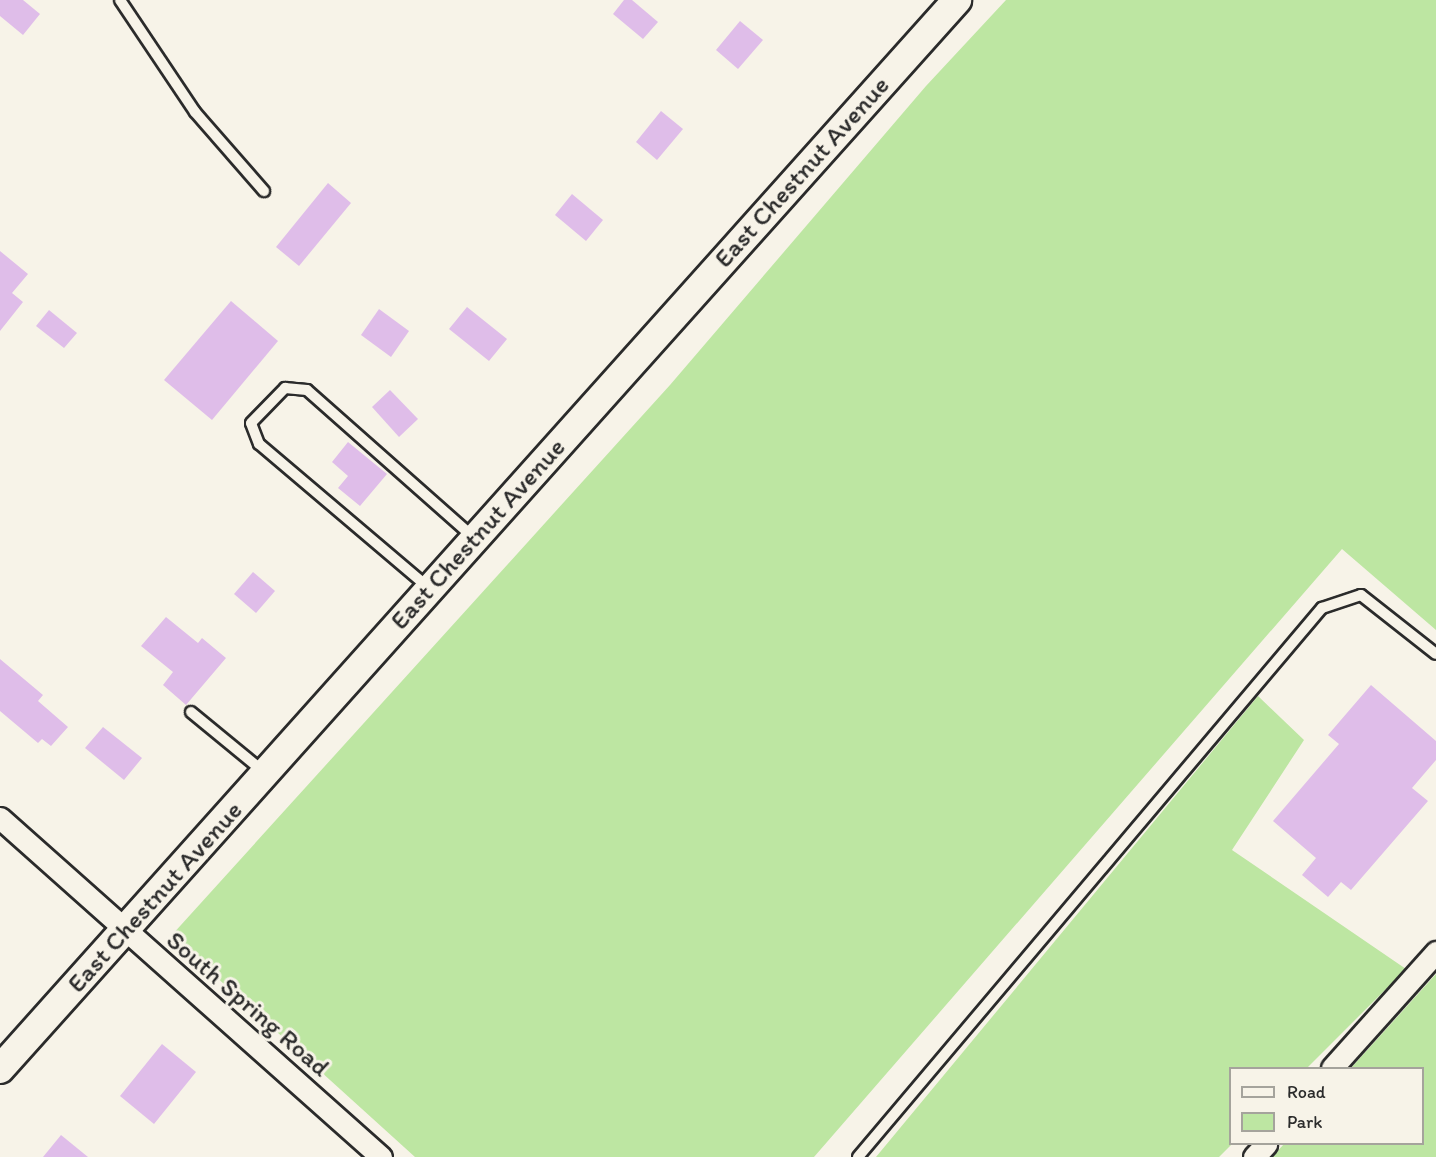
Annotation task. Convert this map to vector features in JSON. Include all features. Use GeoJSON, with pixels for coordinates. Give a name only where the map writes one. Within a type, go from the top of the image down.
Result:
{"type":"FeatureCollection","features":[{"type":"Feature","properties":{"kind":"street","name":"East Chestnut Avenue"},"geometry":{"type":"LineString","coordinates":[[0,1069],[957,0]]}},
{"type":"Feature","properties":{"kind":"street","name":"South Spring Road"},"geometry":{"type":"LineString","coordinates":[[0,818],[379,1156]]}},
{"type":"Feature","properties":{"kind":"street"},"geometry":{"type":"LineString","coordinates":[[1333,1067],[1436,952]]}},
{"type":"Feature","properties":{"kind":"street"},"geometry":{"type":"LineString","coordinates":[[1254,1157],[1264,1145]]}},
{"type":"Feature","properties":{"kind":"lane"},"geometry":{"type":"LineString","coordinates":[[120,0],[195,112],[264,191]]}},
{"type":"Feature","properties":{"kind":"lane"},"geometry":{"type":"LineString","coordinates":[[430,588],[258,444],[251,423],[285,388],[308,390],[475,538]]}},
{"type":"Feature","properties":{"kind":"lane"},"geometry":{"type":"LineString","coordinates":[[858,1157],[1322,609],[1361,595],[1436,654]]}},
{"type":"Feature","properties":{"kind":"lane"},"geometry":{"type":"LineString","coordinates":[[191,712],[266,774]]}},
{"type":"Feature","properties":{"kind":"green space"},"geometry":{"type":"Polygon","coordinates":[[[1006,0],[1436,0],[1436,630],[1342,549],[814,1157],[415,1157],[171,936],[670,385],[926,86],[1006,0]]]}},
{"type":"Feature","properties":{"kind":"green space"},"geometry":{"type":"Polygon","coordinates":[[[1258,696],[1304,740],[1232,850],[1406,969],[1308,1067],[1229,1067],[1229,1145],[1231,1145],[1219,1157],[876,1157],[1258,696]]]}},
{"type":"Feature","properties":{"kind":"green space"},"geometry":{"type":"Polygon","coordinates":[[[1436,974],[1436,1157],[1272,1157],[1283,1145],[1424,1145],[1424,1067],[1352,1067],[1436,974]]]}},
{"type":"Feature","properties":{"kind":"building"},"geometry":{"type":"Polygon","coordinates":[[[0,0],[23,0],[40,14],[23,35],[0,16],[0,0]]]}},
{"type":"Feature","properties":{"kind":"building"},"geometry":{"type":"Polygon","coordinates":[[[624,0],[632,0],[658,22],[643,39],[613,14],[624,0]]]}},
{"type":"Feature","properties":{"kind":"building"},"geometry":{"type":"Polygon","coordinates":[[[740,21],[763,40],[738,69],[716,50],[740,21]]]}},
{"type":"Feature","properties":{"kind":"building"},"geometry":{"type":"Polygon","coordinates":[[[661,111],[683,129],[657,160],[636,142],[661,111]]]}},
{"type":"Feature","properties":{"kind":"building"},"geometry":{"type":"Polygon","coordinates":[[[328,183],[351,203],[299,266],[276,247],[328,183]]]}},
{"type":"Feature","properties":{"kind":"building"},"geometry":{"type":"Polygon","coordinates":[[[572,194],[603,220],[586,241],[555,215],[572,194]]]}},
{"type":"Feature","properties":{"kind":"building"},"geometry":{"type":"Polygon","coordinates":[[[0,251],[28,274],[12,293],[23,302],[0,331],[0,251]]]}},
{"type":"Feature","properties":{"kind":"building"},"geometry":{"type":"Polygon","coordinates":[[[231,301],[278,341],[212,420],[164,380],[231,301]]]}},
{"type":"Feature","properties":{"kind":"building"},"geometry":{"type":"Polygon","coordinates":[[[467,307],[507,339],[489,361],[449,329],[467,307]]]}},
{"type":"Feature","properties":{"kind":"building"},"geometry":{"type":"Polygon","coordinates":[[[379,309],[409,331],[391,357],[361,335],[379,309]]]}},
{"type":"Feature","properties":{"kind":"building"},"geometry":{"type":"Polygon","coordinates":[[[49,310],[77,333],[64,348],[36,326],[49,310]]]}},
{"type":"Feature","properties":{"kind":"building"},"geometry":{"type":"Polygon","coordinates":[[[390,390],[418,419],[399,437],[372,407],[390,390]]]}},
{"type":"Feature","properties":{"kind":"building"},"geometry":{"type":"Polygon","coordinates":[[[348,442],[387,474],[360,506],[338,488],[348,476],[332,462],[348,442]]]}},
{"type":"Feature","properties":{"kind":"building"},"geometry":{"type":"Polygon","coordinates":[[[253,572],[275,591],[256,613],[234,594],[253,572]]]}},
{"type":"Feature","properties":{"kind":"building"},"geometry":{"type":"Polygon","coordinates":[[[166,617],[198,643],[202,638],[226,658],[186,705],[163,685],[173,672],[141,646],[166,617]]]}},
{"type":"Feature","properties":{"kind":"building"},"geometry":{"type":"Polygon","coordinates":[[[0,659],[43,695],[38,701],[68,727],[51,746],[42,739],[38,743],[0,711],[0,659]]]}},
{"type":"Feature","properties":{"kind":"building"},"geometry":{"type":"Polygon","coordinates":[[[1371,685],[1436,741],[1436,760],[1412,788],[1428,801],[1351,890],[1341,882],[1328,897],[1302,875],[1316,858],[1273,821],[1339,744],[1328,735],[1371,685]]]}},
{"type":"Feature","properties":{"kind":"building"},"geometry":{"type":"Polygon","coordinates":[[[103,727],[142,758],[124,780],[85,748],[103,727]]]}},
{"type":"Feature","properties":{"kind":"building"},"geometry":{"type":"Polygon","coordinates":[[[162,1044],[196,1072],[154,1124],[120,1096],[162,1044]]]}},
{"type":"Feature","properties":{"kind":"building"},"geometry":{"type":"Polygon","coordinates":[[[61,1135],[88,1157],[43,1157],[61,1135]]]}}]}
